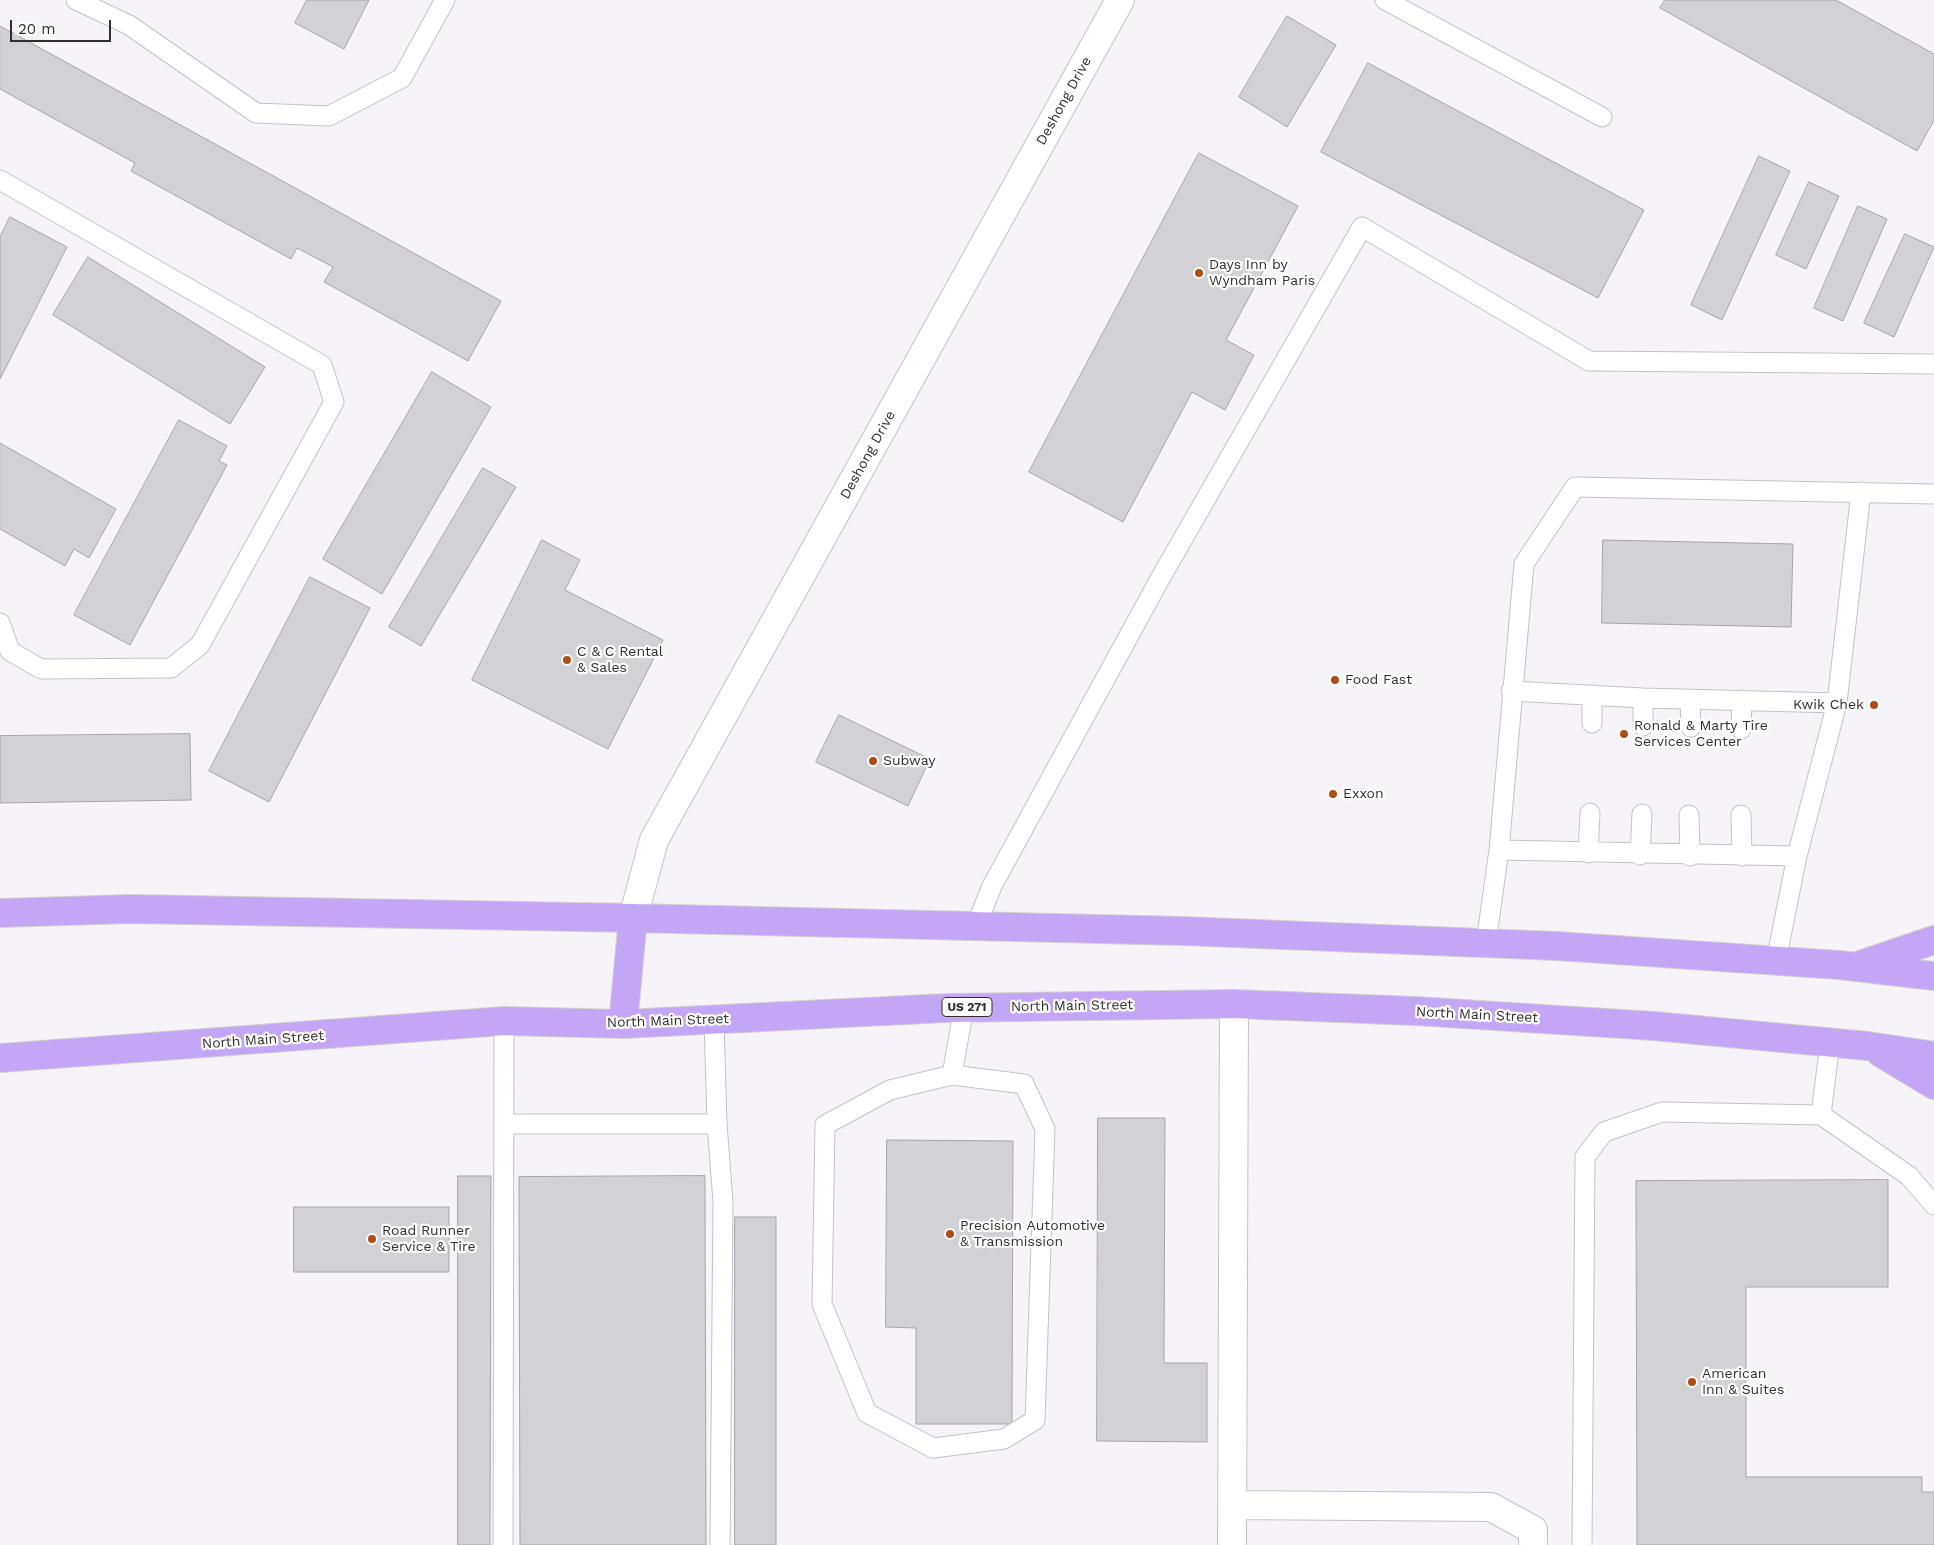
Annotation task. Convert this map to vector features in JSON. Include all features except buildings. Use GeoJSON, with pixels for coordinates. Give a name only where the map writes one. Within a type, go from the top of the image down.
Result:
{"type":"FeatureCollection","features":[{"type":"Feature","properties":{"kind":"highway"},"geometry":{"type":"LineString","coordinates":[[0,913],[131,910],[633,918],[1183,931],[1486,943],[1776,960],[1934,976]]}},
{"type":"Feature","properties":{"kind":"highway"},"geometry":{"type":"LineString","coordinates":[[623,1024],[633,918]]}},
{"type":"Feature","properties":{"kind":"highway"},"geometry":{"type":"LineString","coordinates":[[1857,967],[1934,940]]}},
{"type":"Feature","properties":{"kind":"highway","name":"North Main Street"},"geometry":{"type":"LineString","coordinates":[[0,1058],[504,1021],[623,1024],[964,1007],[1234,1004],[1416,1011],[1654,1026],[1868,1046],[1934,1056]]}},
{"type":"Feature","properties":{"kind":"highway"},"geometry":{"type":"LineString","coordinates":[[1868,1046],[1934,1085]]}},
{"type":"Feature","properties":{"kind":"street","name":"Deshong Drive"},"geometry":{"type":"LineString","coordinates":[[633,918],[654,840],[1120,0]]}},
{"type":"Feature","properties":{"kind":"street"},"geometry":{"type":"LineString","coordinates":[[1232,1545],[1234,1004]]}},
{"type":"Feature","properties":{"kind":"street"},"geometry":{"type":"LineString","coordinates":[[1232,1505],[1491,1507],[1533,1530],[1533,1545]]}},
{"type":"Feature","properties":{"kind":"lane"},"geometry":{"type":"LineString","coordinates":[[76,0],[129,25],[256,113],[329,116],[402,78],[445,0]]}},
{"type":"Feature","properties":{"kind":"lane"},"geometry":{"type":"LineString","coordinates":[[1384,0],[1602,117]]}},
{"type":"Feature","properties":{"kind":"lane"},"geometry":{"type":"LineString","coordinates":[[0,180],[322,365],[334,402],[200,645],[171,668],[41,669],[10,651],[0,623]]}},
{"type":"Feature","properties":{"kind":"lane"},"geometry":{"type":"LineString","coordinates":[[976,926],[992,886],[1161,577],[1362,228],[1589,361],[1934,364]]}},
{"type":"Feature","properties":{"kind":"lane"},"geometry":{"type":"LineString","coordinates":[[1486,943],[1499,850],[1511,691],[1524,564],[1575,487],[1934,494]]}},
{"type":"Feature","properties":{"kind":"lane"},"geometry":{"type":"LineString","coordinates":[[1776,960],[1797,856],[1836,703],[1861,492]]}},
{"type":"Feature","properties":{"kind":"lane"},"geometry":{"type":"LineString","coordinates":[[1511,691],[1643,698],[1836,703]]}},
{"type":"Feature","properties":{"kind":"lane"},"geometry":{"type":"LineString","coordinates":[[1592,695],[1592,723]]}},
{"type":"Feature","properties":{"kind":"lane"},"geometry":{"type":"LineString","coordinates":[[1643,698],[1643,726]]}},
{"type":"Feature","properties":{"kind":"lane"},"geometry":{"type":"LineString","coordinates":[[1690,699],[1691,727]]}},
{"type":"Feature","properties":{"kind":"lane"},"geometry":{"type":"LineString","coordinates":[[1741,729],[1742,700]]}},
{"type":"Feature","properties":{"kind":"lane"},"geometry":{"type":"LineString","coordinates":[[1588,853],[1590,812]]}},
{"type":"Feature","properties":{"kind":"lane"},"geometry":{"type":"LineString","coordinates":[[1640,855],[1642,814]]}},
{"type":"Feature","properties":{"kind":"lane"},"geometry":{"type":"LineString","coordinates":[[1689,815],[1690,856]]}},
{"type":"Feature","properties":{"kind":"lane"},"geometry":{"type":"LineString","coordinates":[[1741,815],[1742,856]]}},
{"type":"Feature","properties":{"kind":"lane"},"geometry":{"type":"LineString","coordinates":[[1499,850],[1640,855],[1797,856]]}},
{"type":"Feature","properties":{"kind":"lane"},"geometry":{"type":"LineString","coordinates":[[952,1075],[964,1007]]}},
{"type":"Feature","properties":{"kind":"lane"},"geometry":{"type":"LineString","coordinates":[[714,1020],[717,1124],[723,1202],[720,1545]]}},
{"type":"Feature","properties":{"kind":"lane"},"geometry":{"type":"LineString","coordinates":[[503,1545],[504,1021]]}},
{"type":"Feature","properties":{"kind":"lane"},"geometry":{"type":"LineString","coordinates":[[1821,1115],[1830,1042]]}},
{"type":"Feature","properties":{"kind":"lane"},"geometry":{"type":"LineString","coordinates":[[952,1075],[1024,1084],[1045,1129],[1035,1420],[1004,1439],[933,1448],[867,1414],[822,1304],[825,1125],[890,1090],[952,1075]]}},
{"type":"Feature","properties":{"kind":"lane"},"geometry":{"type":"LineString","coordinates":[[1582,1545],[1585,1157],[1604,1132],[1662,1112],[1821,1115],[1909,1176],[1934,1205]]}},
{"type":"Feature","properties":{"kind":"lane"},"geometry":{"type":"LineString","coordinates":[[504,1124],[717,1124]]}},
{"type":"Feature","properties":{"kind":"place","name":"Days Inn by Wyndham Paris"},"geometry":{"type":"Point","coordinates":[1199,273]}},
{"type":"Feature","properties":{"kind":"place","name":"C & C Rental & Sales"},"geometry":{"type":"Point","coordinates":[567,660]}},
{"type":"Feature","properties":{"kind":"place","name":"Food Fast"},"geometry":{"type":"Point","coordinates":[1335,680]}},
{"type":"Feature","properties":{"kind":"place","name":"Kwik Chek"},"geometry":{"type":"Point","coordinates":[1874,705]}},
{"type":"Feature","properties":{"kind":"place","name":"Ronald & Marty Tire Services Center"},"geometry":{"type":"Point","coordinates":[1624,734]}},
{"type":"Feature","properties":{"kind":"place","name":"Subway"},"geometry":{"type":"Point","coordinates":[873,761]}},
{"type":"Feature","properties":{"kind":"place","name":"Exxon"},"geometry":{"type":"Point","coordinates":[1333,794]}},
{"type":"Feature","properties":{"kind":"place","name":"Precision Automotive & Transmission"},"geometry":{"type":"Point","coordinates":[950,1234]}},
{"type":"Feature","properties":{"kind":"place","name":"Road Runner Service & Tire"},"geometry":{"type":"Point","coordinates":[372,1239]}},
{"type":"Feature","properties":{"kind":"place","name":"American Inn & Suites"},"geometry":{"type":"Point","coordinates":[1692,1382]}}]}
